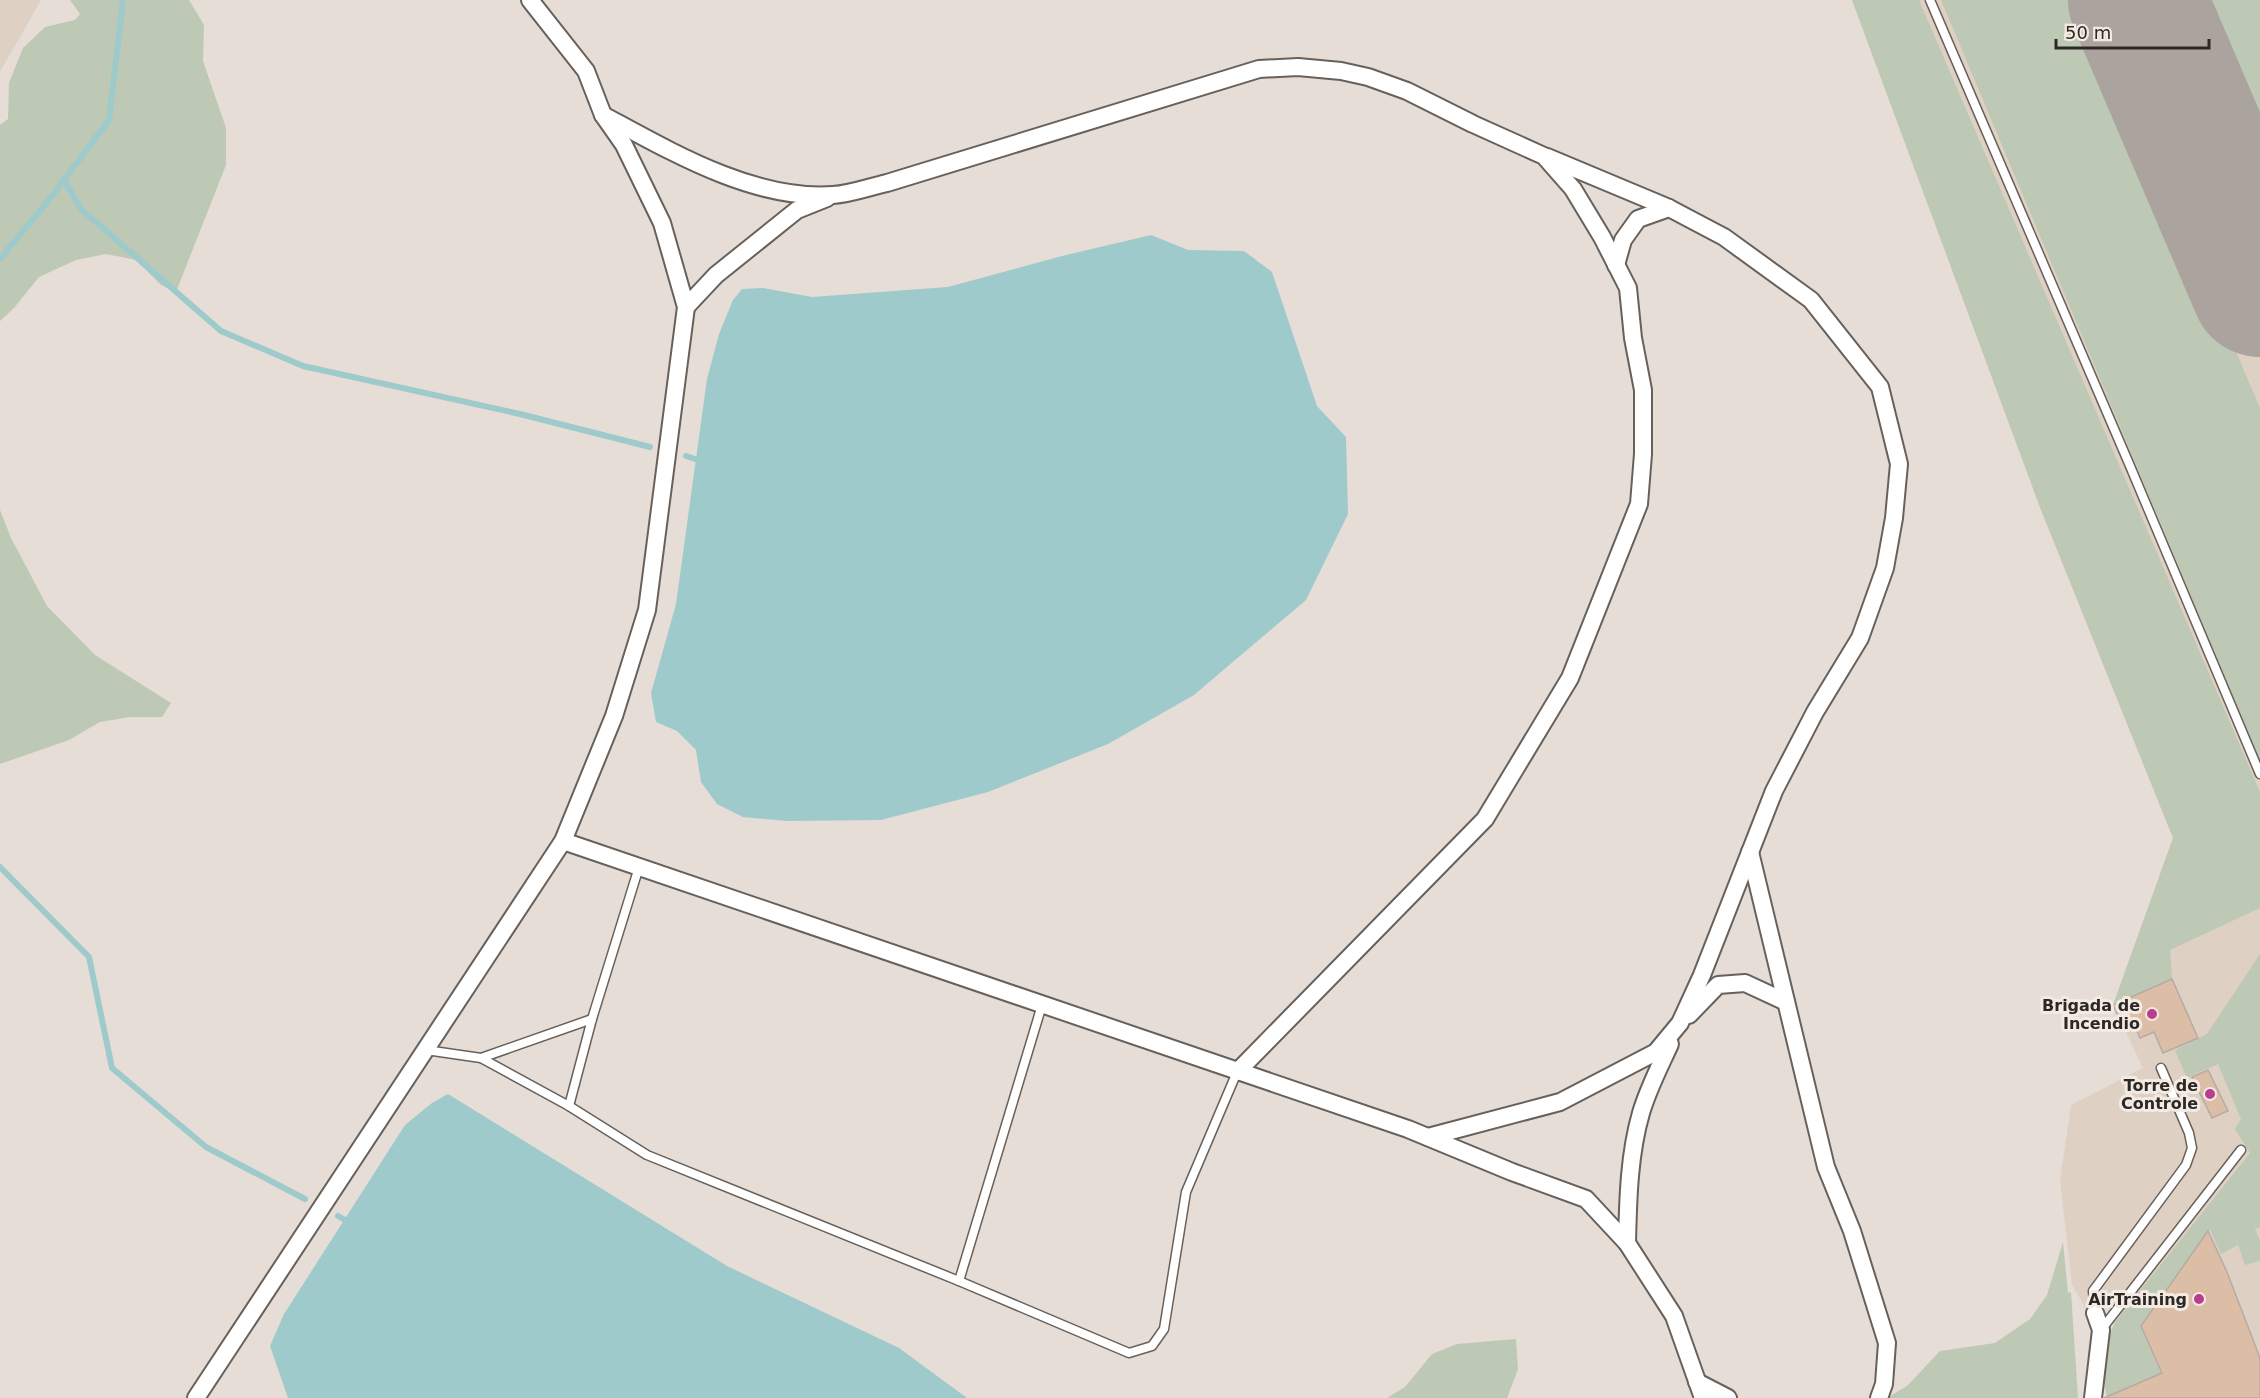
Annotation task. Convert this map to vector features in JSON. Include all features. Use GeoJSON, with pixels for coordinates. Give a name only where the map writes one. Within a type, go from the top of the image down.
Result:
{"type":"FeatureCollection","features":[{"type":"Feature","properties":{"kind":"street"},"geometry":{"type":"LineString","coordinates":[[196,1398],[563,841],[614,716],[647,610],[686,307],[662,223],[624,145],[603,115],[586,70],[530,0]]}},
{"type":"Feature","properties":{"kind":"street"},"geometry":{"type":"LineString","coordinates":[[686,307],[716,275],[797,210],[834,195],[898,180],[1259,69],[1298,68],[1341,70],[1407,91],[1544,156],[1669,208],[1724,237],[1811,300],[1880,387],[1899,464],[1894,518],[1885,568],[1860,638],[1804,732],[1774,791],[1702,975],[1654,1077],[1641,1114],[1628,1191],[1627,1243]]}},
{"type":"Feature","properties":{"kind":"street"},"geometry":{"type":"LineString","coordinates":[[603,115],[703,168],[786,193],[834,195]]}},
{"type":"Feature","properties":{"kind":"street"},"geometry":{"type":"LineString","coordinates":[[1237,1072],[1485,819],[1570,678],[1639,504],[1643,454],[1643,390],[1633,338],[1628,288],[1602,237],[1572,189],[1544,156]]}},
{"type":"Feature","properties":{"kind":"street"},"geometry":{"type":"LineString","coordinates":[[1616,265],[1623,240],[1638,219],[1669,208]]}},
{"type":"Feature","properties":{"kind":"street"},"geometry":{"type":"LineString","coordinates":[[563,841],[1428,1137],[1512,1172],[1586,1199],[1627,1243],[1674,1316],[1700,1390],[1728,1398]]}},
{"type":"Feature","properties":{"kind":"street"},"geometry":{"type":"LineString","coordinates":[[1750,852],[1826,1167],[1852,1231],[1887,1343],[1884,1384],[1879,1398]]}},
{"type":"Feature","properties":{"kind":"street"},"geometry":{"type":"LineString","coordinates":[[1428,1137],[1560,1102],[1656,1052],[1680,1023],[1719,985],[1746,983],[1786,1002]]}},
{"type":"Feature","properties":{"kind":"street"},"geometry":{"type":"LineString","coordinates":[[2093,1398],[2101,1330],[2095,1313]]}},
{"type":"Feature","properties":{"kind":"lane"},"geometry":{"type":"LineString","coordinates":[[1930,0],[2126,455],[2260,774]]}},
{"type":"Feature","properties":{"kind":"lane"},"geometry":{"type":"LineString","coordinates":[[569,1106],[592,1019],[639,867]]}},
{"type":"Feature","properties":{"kind":"lane"},"geometry":{"type":"LineString","coordinates":[[959,1281],[1042,1005]]}},
{"type":"Feature","properties":{"kind":"lane"},"geometry":{"type":"LineString","coordinates":[[481,1058],[592,1019]]}},
{"type":"Feature","properties":{"kind":"lane"},"geometry":{"type":"LineString","coordinates":[[425,1050],[481,1058],[569,1106],[647,1155],[959,1281],[1129,1353],[1152,1346],[1164,1329],[1186,1192],[1237,1072]]}},
{"type":"Feature","properties":{"kind":"lane"},"geometry":{"type":"LineString","coordinates":[[2095,1313],[2093,1291],[2186,1165],[2192,1148],[2189,1133],[2162,1068]]}},
{"type":"Feature","properties":{"kind":"lane"},"geometry":{"type":"LineString","coordinates":[[2101,1330],[2241,1150]]}},
{"type":"Feature","properties":{"kind":"shaded area"},"geometry":{"type":"Polygon","coordinates":[[[0,0],[41,0],[0,72],[0,0]]]}},
{"type":"Feature","properties":{"kind":"shaded area"},"geometry":{"type":"Polygon","coordinates":[[[1852,0],[2260,0],[2260,1398],[2107,1398],[2104,1387],[2109,1335],[2121,1314],[2107,1303],[2090,1317],[2072,1284],[2060,1181],[2071,1105],[2143,1068],[2113,1005],[2173,838],[2041,510],[1852,0]]]}},
{"type":"Feature","properties":{"kind":"green space"},"geometry":{"type":"Polygon","coordinates":[[[70,0],[189,0],[204,25],[203,61],[226,128],[226,165],[176,292],[161,285],[136,260],[106,254],[76,260],[39,277],[14,308],[0,321],[0,125],[8,119],[9,83],[23,48],[45,27],[75,20],[80,14],[70,0]]]}},
{"type":"Feature","properties":{"kind":"green space"},"geometry":{"type":"Polygon","coordinates":[[[1852,0],[1919,0],[2260,792],[2260,908],[2170,950],[2172,979],[2113,1005],[2173,838],[2041,510],[1852,0]]]}},
{"type":"Feature","properties":{"kind":"green space"},"geometry":{"type":"Polygon","coordinates":[[[1941,0],[2086,0],[2260,408],[2260,760],[1941,0]]]}},
{"type":"Feature","properties":{"kind":"green space"},"geometry":{"type":"Polygon","coordinates":[[[2190,0],[2260,0],[2260,163],[2190,0]]]}},
{"type":"Feature","properties":{"kind":"green space"},"geometry":{"type":"Polygon","coordinates":[[[0,510],[11,538],[47,606],[95,655],[171,703],[162,717],[130,717],[100,722],[69,740],[0,764],[0,510]]]}},
{"type":"Feature","properties":{"kind":"green space"},"geometry":{"type":"Polygon","coordinates":[[[2260,954],[2260,1227],[2255,1229],[2260,1241],[2260,1261],[2245,1265],[2238,1245],[2221,1254],[2210,1230],[2208,1231],[2141,1326],[2172,1398],[2153,1398],[2145,1380],[2107,1396],[2104,1359],[2115,1322],[2250,1153],[2235,1129],[2241,1119],[2218,1064],[2187,1078],[2175,1050],[2207,1034],[2260,954]]]}},
{"type":"Feature","properties":{"kind":"green space"},"geometry":{"type":"Polygon","coordinates":[[[2063,1242],[2068,1293],[2071,1292],[2078,1398],[1887,1398],[1907,1386],[1940,1351],[1995,1343],[2030,1319],[2047,1295],[2063,1242]]]}},
{"type":"Feature","properties":{"kind":"green space"},"geometry":{"type":"Polygon","coordinates":[[[1516,1339],[1518,1369],[1507,1398],[1387,1398],[1405,1387],[1432,1354],[1457,1344],[1516,1339]]]}},
{"type":"Feature","properties":{"kind":"water"},"geometry":{"type":"Polygon","coordinates":[[[1151,235],[1188,250],[1244,251],[1272,272],[1317,406],[1346,437],[1348,514],[1306,600],[1194,695],[1108,744],[988,792],[881,820],[787,821],[743,817],[717,804],[701,782],[696,750],[677,731],[656,722],[651,693],[676,604],[707,379],[719,334],[733,300],[742,289],[763,288],[812,297],[948,287],[1151,235]]]}},
{"type":"Feature","properties":{"kind":"water"},"geometry":{"type":"Polygon","coordinates":[[[448,1094],[727,1266],[899,1348],[967,1398],[288,1398],[270,1346],[284,1314],[405,1125],[432,1103],[448,1094]]]}},
{"type":"Feature","properties":{"kind":"building","name":"Brigada de Incendio"},"geometry":{"type":"Polygon","coordinates":[[[2172,979],[2198,1038],[2163,1053],[2154,1032],[2140,1038],[2133,1022],[2123,1027],[2113,1005],[2172,979]]]}},
{"type":"Feature","properties":{"kind":"building","name":"Torre de Controle"},"geometry":{"type":"Polygon","coordinates":[[[2208,1070],[2228,1111],[2212,1118],[2192,1077],[2208,1070]]]}},
{"type":"Feature","properties":{"kind":"building","name":"AirTraining"},"geometry":{"type":"Polygon","coordinates":[[[2208,1231],[2227,1272],[2260,1358],[2260,1398],[2104,1398],[2162,1373],[2141,1326],[2208,1231]]]}},
{"type":"Feature","properties":{"kind":"waterway"},"geometry":{"type":"LineString","coordinates":[[0,259],[48,201],[109,120],[123,0]]}},
{"type":"Feature","properties":{"kind":"waterway"},"geometry":{"type":"LineString","coordinates":[[64,180],[81,209],[221,331],[303,366],[520,414],[650,447]]}},
{"type":"Feature","properties":{"kind":"waterway"},"geometry":{"type":"LineString","coordinates":[[686,456],[695,459]]}},
{"type":"Feature","properties":{"kind":"waterway"},"geometry":{"type":"LineString","coordinates":[[0,867],[89,957],[112,1068],[206,1147],[305,1199]]}},
{"type":"Feature","properties":{"kind":"waterway"},"geometry":{"type":"LineString","coordinates":[[338,1216],[345,1220]]}},
{"type":"Feature","properties":{"kind":"runway"},"geometry":{"type":"LineString","coordinates":[[2137,0],[2260,288]]}},
{"type":"Feature","properties":{"kind":"place","name":"Brigada de Incendio"},"geometry":{"type":"Point","coordinates":[2152,1014]}},
{"type":"Feature","properties":{"kind":"place","name":"Torre de Controle"},"geometry":{"type":"Point","coordinates":[2210,1094]}},
{"type":"Feature","properties":{"kind":"place","name":"AirTraining"},"geometry":{"type":"Point","coordinates":[2199,1299]}}]}
